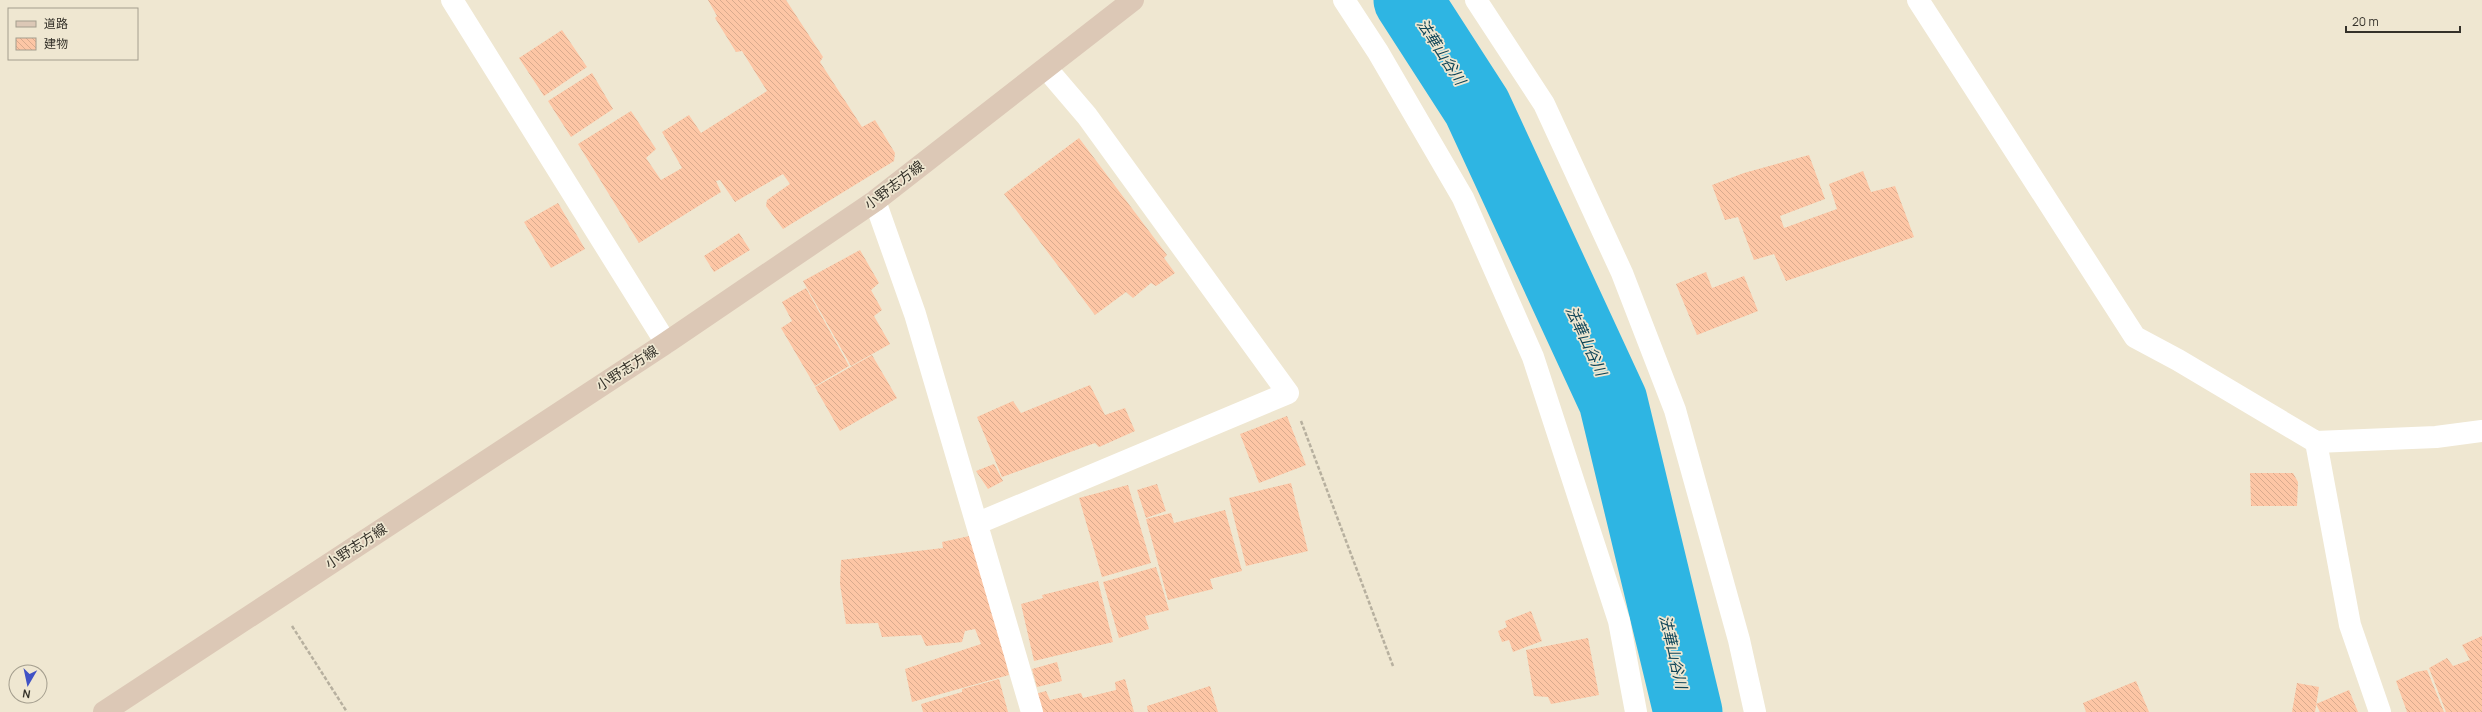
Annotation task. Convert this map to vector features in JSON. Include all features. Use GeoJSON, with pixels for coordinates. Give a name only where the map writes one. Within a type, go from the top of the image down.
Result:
{"type":"FeatureCollection","features":[{"type":"Feature","properties":{"kind":"main road","name":"小野志方線"},"geometry":{"type":"LineString","coordinates":[[104,712],[666,342],[875,201],[1132,0]]}},
{"type":"Feature","properties":{"kind":"street"},"geometry":{"type":"LineString","coordinates":[[452,0],[666,342]]}},
{"type":"Feature","properties":{"kind":"street"},"geometry":{"type":"LineString","coordinates":[[1344,0],[1378,52],[1463,198],[1533,357],[1618,621],[1636,712]]}},
{"type":"Feature","properties":{"kind":"street"},"geometry":{"type":"LineString","coordinates":[[1476,0],[1544,104],[1622,273],[1675,410],[1739,640],[1755,712]]}},
{"type":"Feature","properties":{"kind":"street"},"geometry":{"type":"LineString","coordinates":[[1918,0],[2135,337],[2178,360],[2316,442],[2436,437],[2482,431]]}},
{"type":"Feature","properties":{"kind":"street"},"geometry":{"type":"LineString","coordinates":[[978,523],[1288,393],[1087,116],[1046,68]]}},
{"type":"Feature","properties":{"kind":"street"},"geometry":{"type":"LineString","coordinates":[[875,201],[915,314],[978,523],[1032,712]]}},
{"type":"Feature","properties":{"kind":"street"},"geometry":{"type":"LineString","coordinates":[[2316,442],[2350,625],[2380,712]]}},
{"type":"Feature","properties":{"kind":"path"},"geometry":{"type":"LineString","coordinates":[[1288,393],[1295,406],[1393,666]]}},
{"type":"Feature","properties":{"kind":"path"},"geometry":{"type":"LineString","coordinates":[[275,600],[347,712]]}},
{"type":"Feature","properties":{"kind":"building"},"geometry":{"type":"Polygon","coordinates":[[[708,0],[786,0],[823,57],[820,62],[862,127],[875,120],[895,153],[894,161],[783,229],[766,206],[767,200],[790,184],[783,174],[735,202],[720,180],[716,181],[721,192],[639,243],[578,144],[631,111],[656,149],[646,158],[661,180],[682,168],[662,132],[689,115],[701,133],[767,91],[742,51],[736,52],[715,18],[717,16],[708,0]]]}},
{"type":"Feature","properties":{"kind":"building"},"geometry":{"type":"Polygon","coordinates":[[[562,30],[587,67],[544,96],[519,58],[562,30]]]}},
{"type":"Feature","properties":{"kind":"building"},"geometry":{"type":"Polygon","coordinates":[[[592,73],[613,109],[571,137],[548,101],[592,73]]]}},
{"type":"Feature","properties":{"kind":"building"},"geometry":{"type":"Polygon","coordinates":[[[1079,138],[1167,255],[1164,258],[1175,273],[1156,286],[1151,283],[1133,298],[1126,292],[1095,315],[1004,194],[1079,138]]]}},
{"type":"Feature","properties":{"kind":"building"},"geometry":{"type":"Polygon","coordinates":[[[1809,155],[1825,199],[1780,216],[1784,228],[1837,209],[1829,184],[1863,171],[1871,192],[1895,186],[1914,237],[1786,281],[1774,254],[1754,260],[1738,217],[1725,220],[1712,185],[1744,173],[1809,155]]]}},
{"type":"Feature","properties":{"kind":"building"},"geometry":{"type":"Polygon","coordinates":[[[558,203],[585,249],[551,268],[524,222],[558,203]]]}},
{"type":"Feature","properties":{"kind":"building"},"geometry":{"type":"Polygon","coordinates":[[[739,233],[750,250],[714,272],[704,256],[739,233]]]}},
{"type":"Feature","properties":{"kind":"building"},"geometry":{"type":"Polygon","coordinates":[[[860,250],[879,283],[871,290],[882,310],[874,316],[890,344],[851,366],[803,281],[860,250]]]}},
{"type":"Feature","properties":{"kind":"building"},"geometry":{"type":"Polygon","coordinates":[[[1706,272],[1712,288],[1744,276],[1758,311],[1697,335],[1676,284],[1706,272]]]}},
{"type":"Feature","properties":{"kind":"building"},"geometry":{"type":"Polygon","coordinates":[[[806,288],[849,366],[815,386],[781,328],[792,321],[782,302],[806,288]]]}},
{"type":"Feature","properties":{"kind":"building"},"geometry":{"type":"Polygon","coordinates":[[[872,355],[897,398],[840,431],[815,387],[872,355]]]}},
{"type":"Feature","properties":{"kind":"building"},"geometry":{"type":"Polygon","coordinates":[[[1090,385],[1105,415],[1125,408],[1135,431],[1099,447],[1095,443],[1002,477],[977,417],[1013,401],[1021,413],[1090,385]]]}},
{"type":"Feature","properties":{"kind":"building"},"geometry":{"type":"Polygon","coordinates":[[[1287,416],[1306,465],[1259,483],[1240,434],[1287,416]]]}},
{"type":"Feature","properties":{"kind":"building"},"geometry":{"type":"Polygon","coordinates":[[[994,464],[1003,481],[988,489],[976,471],[994,464]]]}},
{"type":"Feature","properties":{"kind":"building"},"geometry":{"type":"Polygon","coordinates":[[[2250,473],[2293,473],[2298,482],[2297,506],[2251,506],[2250,473]]]}},
{"type":"Feature","properties":{"kind":"building"},"geometry":{"type":"Polygon","coordinates":[[[1291,483],[1308,551],[1246,566],[1229,498],[1291,483]]]}},
{"type":"Feature","properties":{"kind":"building"},"geometry":{"type":"Polygon","coordinates":[[[1157,484],[1166,511],[1146,518],[1137,490],[1157,484]]]}},
{"type":"Feature","properties":{"kind":"building"},"geometry":{"type":"Polygon","coordinates":[[[1128,485],[1151,563],[1102,577],[1079,498],[1128,485]]]}},
{"type":"Feature","properties":{"kind":"building"},"geometry":{"type":"Polygon","coordinates":[[[1225,510],[1242,571],[1210,579],[1213,589],[1168,600],[1146,519],[1171,513],[1174,523],[1225,510]]]}},
{"type":"Feature","properties":{"kind":"building"},"geometry":{"type":"Polygon","coordinates":[[[974,535],[977,537],[1009,675],[912,702],[905,669],[981,644],[975,629],[965,631],[962,642],[926,646],[921,635],[882,637],[878,623],[846,624],[840,584],[841,560],[943,548],[942,542],[974,535]]]}},
{"type":"Feature","properties":{"kind":"building"},"geometry":{"type":"Polygon","coordinates":[[[1156,567],[1169,610],[1145,616],[1149,629],[1119,638],[1103,582],[1156,567]]]}},
{"type":"Feature","properties":{"kind":"building"},"geometry":{"type":"Polygon","coordinates":[[[1098,581],[1113,642],[1034,661],[1021,604],[1043,598],[1042,595],[1098,581]]]}},
{"type":"Feature","properties":{"kind":"building"},"geometry":{"type":"Polygon","coordinates":[[[1531,611],[1542,641],[1513,652],[1509,640],[1502,642],[1498,631],[1507,627],[1505,621],[1531,611]]]}},
{"type":"Feature","properties":{"kind":"building"},"geometry":{"type":"Polygon","coordinates":[[[2482,636],[2482,712],[2446,712],[2429,668],[2447,658],[2453,666],[2470,660],[2462,645],[2482,636]]]}},
{"type":"Feature","properties":{"kind":"building"},"geometry":{"type":"Polygon","coordinates":[[[1588,638],[1599,695],[1551,704],[1548,697],[1534,696],[1526,650],[1588,638]]]}},
{"type":"Feature","properties":{"kind":"building"},"geometry":{"type":"Polygon","coordinates":[[[1057,662],[1062,681],[1037,687],[1032,669],[1057,662]]]}},
{"type":"Feature","properties":{"kind":"building"},"geometry":{"type":"Polygon","coordinates":[[[2427,670],[2444,712],[2407,712],[2396,681],[2416,672],[2427,670]]]}},
{"type":"Feature","properties":{"kind":"building"},"geometry":{"type":"Polygon","coordinates":[[[999,679],[1008,712],[923,712],[921,704],[962,692],[962,689],[999,679]]]}},
{"type":"Feature","properties":{"kind":"building"},"geometry":{"type":"Polygon","coordinates":[[[1125,679],[1134,712],[1040,712],[1035,694],[1046,691],[1050,700],[1081,693],[1083,698],[1116,690],[1115,682],[1125,679]]]}},
{"type":"Feature","properties":{"kind":"building"},"geometry":{"type":"Polygon","coordinates":[[[2136,681],[2149,712],[2086,712],[2083,703],[2136,681]]]}},
{"type":"Feature","properties":{"kind":"building"},"geometry":{"type":"Polygon","coordinates":[[[2297,683],[2319,687],[2315,712],[2292,712],[2297,683]]]}},
{"type":"Feature","properties":{"kind":"building"},"geometry":{"type":"Polygon","coordinates":[[[1210,686],[1218,712],[1148,712],[1147,706],[1210,686]]]}},
{"type":"Feature","properties":{"kind":"building"},"geometry":{"type":"Polygon","coordinates":[[[2349,690],[2358,712],[2320,712],[2316,704],[2349,690]]]}},
{"type":"Feature","properties":{"kind":"waterway","name":"法華山谷川"},"geometry":{"type":"LineString","coordinates":[[1408,0],[1477,107],[1613,401],[1688,712]]}}]}
